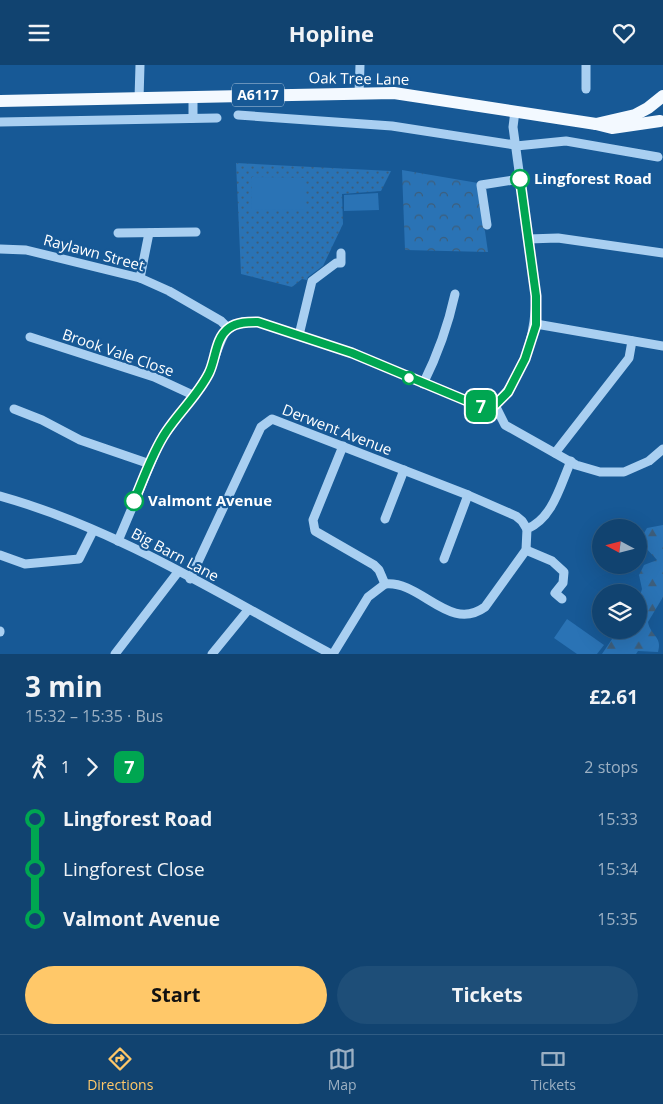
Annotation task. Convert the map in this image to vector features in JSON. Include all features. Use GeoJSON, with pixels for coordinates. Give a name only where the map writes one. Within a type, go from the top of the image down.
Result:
{"type":"FeatureCollection","features":[{"type":"Feature","properties":{"kind":"main road","name":"Oak Tree Lane"},"geometry":{"type":"LineString","coordinates":[[0,101],[394,93],[596,123],[612,128],[661,122],[653,111],[660,97]]}},
{"type":"Feature","properties":{"kind":"main road","name":"Oak Tree Lane"},"geometry":{"type":"LineString","coordinates":[[596,123],[635,115],[660,97]]}},
{"type":"Feature","properties":{"kind":"street"},"geometry":{"type":"LineString","coordinates":[[139,99],[140,65]]}},
{"type":"Feature","properties":{"kind":"street"},"geometry":{"type":"LineString","coordinates":[[359,94],[360,65]]}},
{"type":"Feature","properties":{"kind":"street"},"geometry":{"type":"LineString","coordinates":[[586,65],[586,89]]}},
{"type":"Feature","properties":{"kind":"street"},"geometry":{"type":"LineString","coordinates":[[193,97],[194,118]]}},
{"type":"Feature","properties":{"kind":"street"},"geometry":{"type":"LineString","coordinates":[[118,541],[150,463],[167,431],[195,396],[210,371],[220,339],[228,328],[243,322],[258,322],[352,353],[479,406],[495,405],[508,392],[525,359],[536,325],[536,296],[512,124],[515,111]]}},
{"type":"Feature","properties":{"kind":"street"},"geometry":{"type":"LineString","coordinates":[[238,115],[392,126],[516,145],[566,141],[658,157]]}},
{"type":"Feature","properties":{"kind":"street"},"geometry":{"type":"LineString","coordinates":[[0,122],[217,118]]}},
{"type":"Feature","properties":{"kind":"street"},"geometry":{"type":"LineString","coordinates":[[487,225],[481,185],[520,179]]}},
{"type":"Feature","properties":{"kind":"street"},"geometry":{"type":"LineString","coordinates":[[118,233],[196,232]]}},
{"type":"Feature","properties":{"kind":"street"},"geometry":{"type":"LineString","coordinates":[[140,278],[149,233]]}},
{"type":"Feature","properties":{"kind":"street"},"geometry":{"type":"LineString","coordinates":[[528,239],[558,238],[663,253]]}},
{"type":"Feature","properties":{"kind":"street","name":"Raylawn Street"},"geometry":{"type":"LineString","coordinates":[[0,249],[26,250],[140,278],[177,296],[220,321],[228,328]]}},
{"type":"Feature","properties":{"kind":"street"},"geometry":{"type":"LineString","coordinates":[[299,335],[312,281],[336,263],[341,263],[341,253]]}},
{"type":"Feature","properties":{"kind":"street"},"geometry":{"type":"LineString","coordinates":[[424,384],[438,355],[456,294]]}},
{"type":"Feature","properties":{"kind":"street"},"geometry":{"type":"LineString","coordinates":[[536,325],[663,346]]}},
{"type":"Feature","properties":{"kind":"street","name":"Brook Vale Close"},"geometry":{"type":"LineString","coordinates":[[30,337],[154,377],[195,396]]}},
{"type":"Feature","properties":{"kind":"street"},"geometry":{"type":"LineString","coordinates":[[555,453],[629,358],[632,341]]}},
{"type":"Feature","properties":{"kind":"street"},"geometry":{"type":"LineString","coordinates":[[495,405],[505,425],[571,461],[600,472],[624,472],[649,461],[663,449]]}},
{"type":"Feature","properties":{"kind":"street"},"geometry":{"type":"LineString","coordinates":[[14,409],[42,420],[80,441],[150,463]]}},
{"type":"Feature","properties":{"kind":"street","name":"Derwent Avenue"},"geometry":{"type":"LineString","coordinates":[[190,579],[261,427],[272,419],[468,495],[516,516],[527,529]]}},
{"type":"Feature","properties":{"kind":"street"},"geometry":{"type":"LineString","coordinates":[[343,446],[313,520],[315,531],[374,565],[379,570],[385,584]]}},
{"type":"Feature","properties":{"kind":"street"},"geometry":{"type":"LineString","coordinates":[[332,654],[368,597],[385,584],[403,585],[447,610],[462,615],[479,611],[485,607],[526,550],[527,529],[539,524],[546,517],[571,461]]}},
{"type":"Feature","properties":{"kind":"street"},"geometry":{"type":"LineString","coordinates":[[385,519],[404,470]]}},
{"type":"Feature","properties":{"kind":"street"},"geometry":{"type":"LineString","coordinates":[[444,559],[468,495]]}},
{"type":"Feature","properties":{"kind":"street","name":"Big Barn Lane"},"geometry":{"type":"LineString","coordinates":[[0,496],[57,515],[118,541],[332,654]]}},
{"type":"Feature","properties":{"kind":"street"},"geometry":{"type":"LineString","coordinates":[[0,555],[25,564],[79,559],[93,531]]}},
{"type":"Feature","properties":{"kind":"street"},"geometry":{"type":"LineString","coordinates":[[526,550],[552,561],[564,572],[563,583],[555,593],[562,599]]}},
{"type":"Feature","properties":{"kind":"street"},"geometry":{"type":"LineString","coordinates":[[115,654],[178,572]]}},
{"type":"Feature","properties":{"kind":"street"},"geometry":{"type":"LineString","coordinates":[[212,654],[248,610]]}},
{"type":"Feature","properties":{"kind":"green space"},"geometry":{"type":"Polygon","coordinates":[[[236,163],[391,171],[381,191],[342,194],[343,224],[323,266],[308,277],[307,280],[302,279],[292,287],[241,274],[236,163]]]}},
{"type":"Feature","properties":{"kind":"green space"},"geometry":{"type":"Polygon","coordinates":[[[402,170],[478,183],[488,252],[405,250],[402,170]]]}},
{"type":"Feature","properties":{"kind":"green space"},"geometry":{"type":"Polygon","coordinates":[[[252,177],[304,178],[304,210],[251,209],[252,177]]]}},
{"type":"Feature","properties":{"kind":"green space"},"geometry":{"type":"Polygon","coordinates":[[[378,193],[379,210],[344,211],[344,195],[378,193]]]}},
{"type":"Feature","properties":{"kind":"green space"},"geometry":{"type":"Polygon","coordinates":[[[663,525],[663,597],[648,622],[658,639],[658,652],[638,651],[636,654],[602,654],[612,639],[647,639],[647,584],[641,584],[639,575],[648,574],[648,563],[657,560],[648,550],[648,528],[663,525]]]}},
{"type":"Feature","properties":{"kind":"green space"},"geometry":{"type":"Polygon","coordinates":[[[567,619],[592,637],[592,639],[595,639],[604,645],[597,654],[577,654],[554,638],[567,619]]]}},
{"type":"Feature","properties":{"kind":"bus line","name":"7"},"geometry":{"type":"LineString","coordinates":[[134,501],[159,444],[195,396],[210,371],[220,339],[228,328],[243,322],[258,322],[352,353],[479,406],[495,405],[508,392],[525,359],[536,325],[536,296],[520,179]]}},
{"type":"Feature","properties":{"kind":"place","name":"Lingforest Road"},"geometry":{"type":"Point","coordinates":[520,179]}},
{"type":"Feature","properties":{"kind":"place","name":"Valmont Avenue"},"geometry":{"type":"Point","coordinates":[134,501]}}]}
